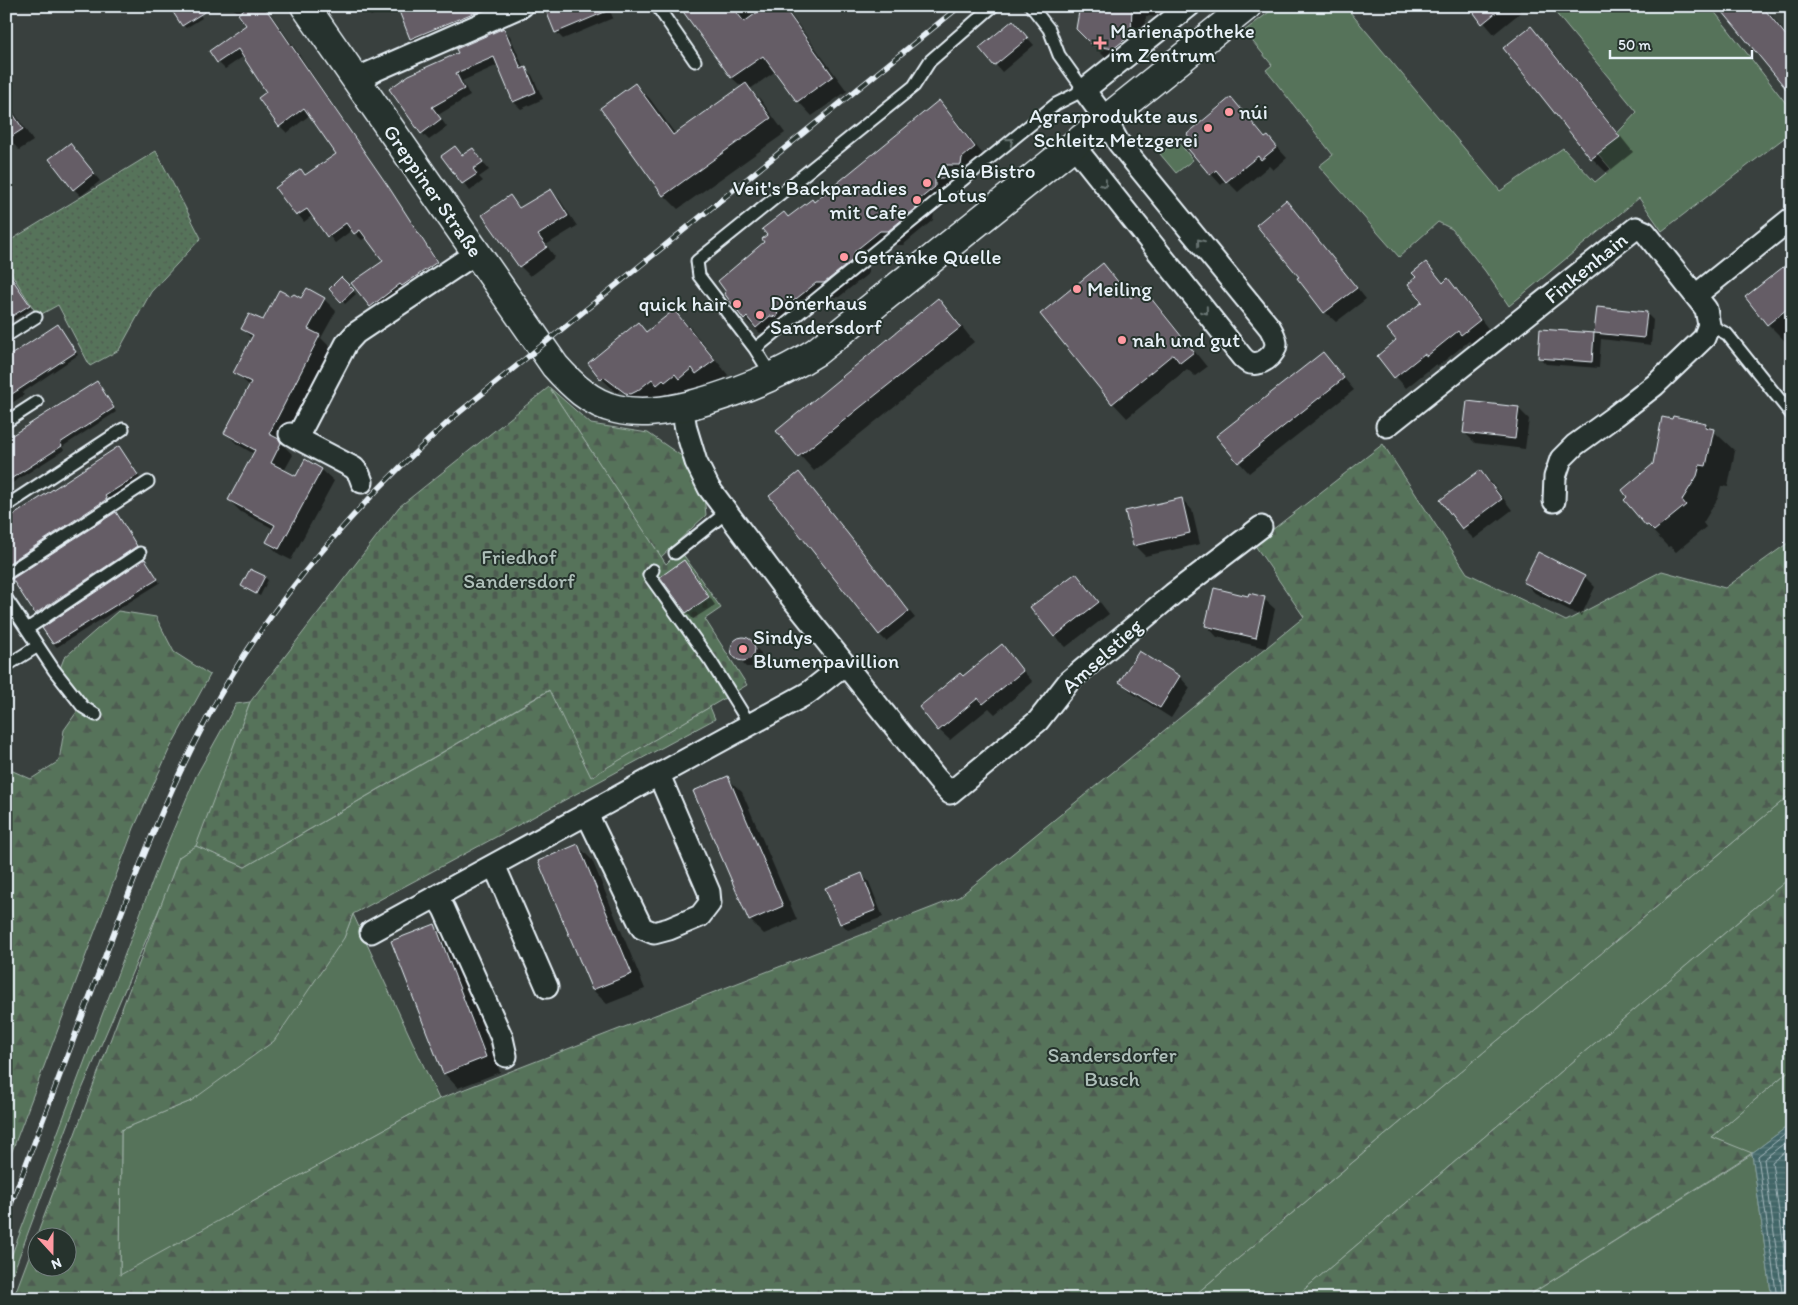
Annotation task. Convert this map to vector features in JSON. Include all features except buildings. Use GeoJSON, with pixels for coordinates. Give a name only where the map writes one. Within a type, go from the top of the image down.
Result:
{"type":"FeatureCollection","features":[{"type":"Feature","properties":{"kind":"street","name":"Greppiner Straße"},"geometry":{"type":"LineString","coordinates":[[305,6],[540,347],[563,375],[586,396],[615,409],[632,412],[682,407],[716,398],[773,377],[796,365],[827,344],[1245,7]]}},
{"type":"Feature","properties":{"kind":"street"},"geometry":{"type":"LineString","coordinates":[[358,82],[370,73],[522,6]]}},
{"type":"Feature","properties":{"kind":"street"},"geometry":{"type":"LineString","coordinates":[[1074,146],[1242,357],[1249,363],[1257,363],[1265,360],[1273,353],[1276,345],[1270,328],[1118,142],[1106,120],[1084,90],[1189,6]]}},
{"type":"Feature","properties":{"kind":"street"},"geometry":{"type":"LineString","coordinates":[[1696,295],[1792,218]]}},
{"type":"Feature","properties":{"kind":"street","name":"Finkenhain"},"geometry":{"type":"LineString","coordinates":[[1387,426],[1636,228],[1645,232],[1706,308],[1709,325]]}},
{"type":"Feature","properties":{"kind":"street"},"geometry":{"type":"LineString","coordinates":[[362,482],[354,468],[294,436],[346,344],[356,333],[476,253]]}},
{"type":"Feature","properties":{"kind":"street"},"geometry":{"type":"LineString","coordinates":[[1554,501],[1555,477],[1561,459],[1575,445],[1655,384],[1704,338],[1709,325]]}},
{"type":"Feature","properties":{"kind":"street"},"geometry":{"type":"LineString","coordinates":[[371,932],[437,898],[808,693],[845,664],[782,586],[709,488],[696,462],[686,429],[682,407]]}},
{"type":"Feature","properties":{"kind":"street","name":"Amselstieg"},"geometry":{"type":"LineString","coordinates":[[845,664],[950,793],[1038,721],[1069,681],[1173,594],[1261,527]]}},
{"type":"Feature","properties":{"kind":"street"},"geometry":{"type":"LineString","coordinates":[[587,814],[642,928],[654,933],[700,916],[710,903],[709,892],[659,775]]}},
{"type":"Feature","properties":{"kind":"street"},"geometry":{"type":"LineString","coordinates":[[494,865],[547,987]]}},
{"type":"Feature","properties":{"kind":"street"},"geometry":{"type":"LineString","coordinates":[[437,898],[444,909],[502,1038],[506,1056]]}},
{"type":"Feature","properties":{"kind":"lane"},"geometry":{"type":"LineString","coordinates":[[657,6],[694,60]]}},
{"type":"Feature","properties":{"kind":"lane"},"geometry":{"type":"LineString","coordinates":[[773,377],[699,276],[697,261],[914,86],[930,61],[993,6]]}},
{"type":"Feature","properties":{"kind":"lane"},"geometry":{"type":"LineString","coordinates":[[754,349],[1056,104],[1084,90],[1059,55],[1049,29],[1031,6]]}},
{"type":"Feature","properties":{"kind":"lane"},"geometry":{"type":"LineString","coordinates":[[6,336],[36,317]]}},
{"type":"Feature","properties":{"kind":"lane"},"geometry":{"type":"LineString","coordinates":[[1709,325],[1727,334],[1792,415]]}},
{"type":"Feature","properties":{"kind":"lane"},"geometry":{"type":"LineString","coordinates":[[6,422],[37,402]]}},
{"type":"Feature","properties":{"kind":"lane"},"geometry":{"type":"LineString","coordinates":[[6,506],[124,429]]}},
{"type":"Feature","properties":{"kind":"lane"},"geometry":{"type":"LineString","coordinates":[[6,574],[148,482]]}},
{"type":"Feature","properties":{"kind":"lane"},"geometry":{"type":"LineString","coordinates":[[675,552],[727,512]]}},
{"type":"Feature","properties":{"kind":"lane"},"geometry":{"type":"LineString","coordinates":[[27,629],[140,554]]}},
{"type":"Feature","properties":{"kind":"lane"},"geometry":{"type":"LineString","coordinates":[[654,570],[649,574],[711,662],[750,725]]}},
{"type":"Feature","properties":{"kind":"lane"},"geometry":{"type":"LineString","coordinates":[[6,598],[38,646],[83,707],[96,716]]}},
{"type":"Feature","properties":{"kind":"lane"},"geometry":{"type":"LineString","coordinates":[[6,661],[9,664],[38,646]]}},
{"type":"Feature","properties":{"kind":"green space"},"geometry":{"type":"Polygon","coordinates":[[[1277,6],[1345,6],[1500,191],[1563,148],[1595,182],[1611,169],[1598,154],[1637,112],[1550,6],[1710,6],[1792,111],[1792,132],[1662,231],[1639,198],[1509,306],[1485,271],[1452,229],[1438,222],[1399,257],[1319,166],[1333,155],[1266,70],[1272,65],[1244,31],[1277,6]]]}},
{"type":"Feature","properties":{"kind":"green space"},"geometry":{"type":"Polygon","coordinates":[[[1177,140],[1193,160],[1176,173],[1160,154],[1177,140]]]}},
{"type":"Feature","properties":{"kind":"green space"},"geometry":{"type":"Polygon","coordinates":[[[156,151],[201,238],[151,292],[119,350],[90,366],[58,305],[38,316],[6,265],[6,243],[156,151]]]}},
{"type":"Feature","properties":{"kind":"green space"},"geometry":{"type":"Polygon","coordinates":[[[549,387],[591,424],[648,433],[683,457],[704,496],[706,515],[661,557],[549,387]]]}},
{"type":"Feature","properties":{"kind":"green space","name":"Friedhof Sandersdorf"},"geometry":{"type":"Polygon","coordinates":[[[549,387],[666,564],[680,550],[721,608],[705,619],[747,685],[591,777],[549,690],[245,867],[196,846],[250,702],[399,507],[549,387]]]}},
{"type":"Feature","properties":{"kind":"green space","name":"Sandersdorfer Busch"},"geometry":{"type":"Polygon","coordinates":[[[1383,444],[1467,573],[1566,621],[1662,571],[1725,588],[1792,540],[1792,793],[1190,1299],[13,1299],[28,1259],[28,1278],[78,1278],[78,1228],[40,1228],[179,857],[196,846],[245,867],[550,690],[591,776],[710,707],[715,719],[353,914],[344,938],[274,1041],[191,1101],[121,1130],[120,1275],[439,1099],[959,897],[1304,617],[1254,544],[1383,444]]]}},
{"type":"Feature","properties":{"kind":"green space"},"geometry":{"type":"Polygon","coordinates":[[[118,611],[156,617],[174,652],[210,675],[169,750],[134,828],[6,1167],[6,768],[31,779],[59,761],[64,730],[81,706],[58,674],[64,658],[118,611]]]}},
{"type":"Feature","properties":{"kind":"green space"},"geometry":{"type":"Polygon","coordinates":[[[250,702],[203,830],[196,846],[179,857],[164,898],[77,1101],[30,1228],[28,1228],[28,1233],[6,1292],[6,1270],[160,861],[196,776],[236,704],[250,702]]]}},
{"type":"Feature","properties":{"kind":"green space"},"geometry":{"type":"Polygon","coordinates":[[[1792,793],[1792,876],[1293,1299],[1190,1299],[1792,793]]]}},
{"type":"Feature","properties":{"kind":"green space"},"geometry":{"type":"Polygon","coordinates":[[[1792,876],[1792,1068],[1712,1137],[1752,1153],[1523,1299],[1293,1299],[1792,876]]]}},
{"type":"Feature","properties":{"kind":"green space"},"geometry":{"type":"Polygon","coordinates":[[[353,914],[439,1099],[120,1276],[121,1130],[191,1101],[344,938],[353,914]]]}},
{"type":"Feature","properties":{"kind":"green space"},"geometry":{"type":"Polygon","coordinates":[[[1792,1068],[1792,1123],[1752,1153],[1772,1299],[1523,1299],[1752,1154],[1712,1137],[1792,1068]]]}},
{"type":"Feature","properties":{"kind":"water"},"geometry":{"type":"Polygon","coordinates":[[[1792,1123],[1792,1299],[1772,1299],[1752,1153],[1792,1123]]]}},
{"type":"Feature","properties":{"kind":"railway"},"geometry":{"type":"LineString","coordinates":[[6,1217],[132,885],[178,777],[213,707],[233,673],[281,602],[363,504],[456,415],[960,6]]}},
{"type":"Feature","properties":{"kind":"place","name":"Marienapotheke im Zentrum"},"geometry":{"type":"Point","coordinates":[1100,43]}},
{"type":"Feature","properties":{"kind":"place","name":"núi"},"geometry":{"type":"Point","coordinates":[1229,112]}},
{"type":"Feature","properties":{"kind":"place","name":"Agrarprodukte aus Schleitz Metzgerei"},"geometry":{"type":"Point","coordinates":[1208,128]}},
{"type":"Feature","properties":{"kind":"place","name":"Asia Bistro Lotus"},"geometry":{"type":"Point","coordinates":[927,183]}},
{"type":"Feature","properties":{"kind":"place","name":"Veit's Backparadies mit Cafe"},"geometry":{"type":"Point","coordinates":[917,200]}},
{"type":"Feature","properties":{"kind":"place","name":"Getränke Quelle"},"geometry":{"type":"Point","coordinates":[844,257]}},
{"type":"Feature","properties":{"kind":"place","name":"Meiling"},"geometry":{"type":"Point","coordinates":[1077,289]}},
{"type":"Feature","properties":{"kind":"place","name":"quick hair"},"geometry":{"type":"Point","coordinates":[737,304]}},
{"type":"Feature","properties":{"kind":"place","name":"Dönerhaus Sandersdorf"},"geometry":{"type":"Point","coordinates":[760,315]}},
{"type":"Feature","properties":{"kind":"place","name":"nah und gut"},"geometry":{"type":"Point","coordinates":[1122,340]}},
{"type":"Feature","properties":{"kind":"place","name":"Sindys Blumenpavillion"},"geometry":{"type":"Point","coordinates":[743,649]}}]}
